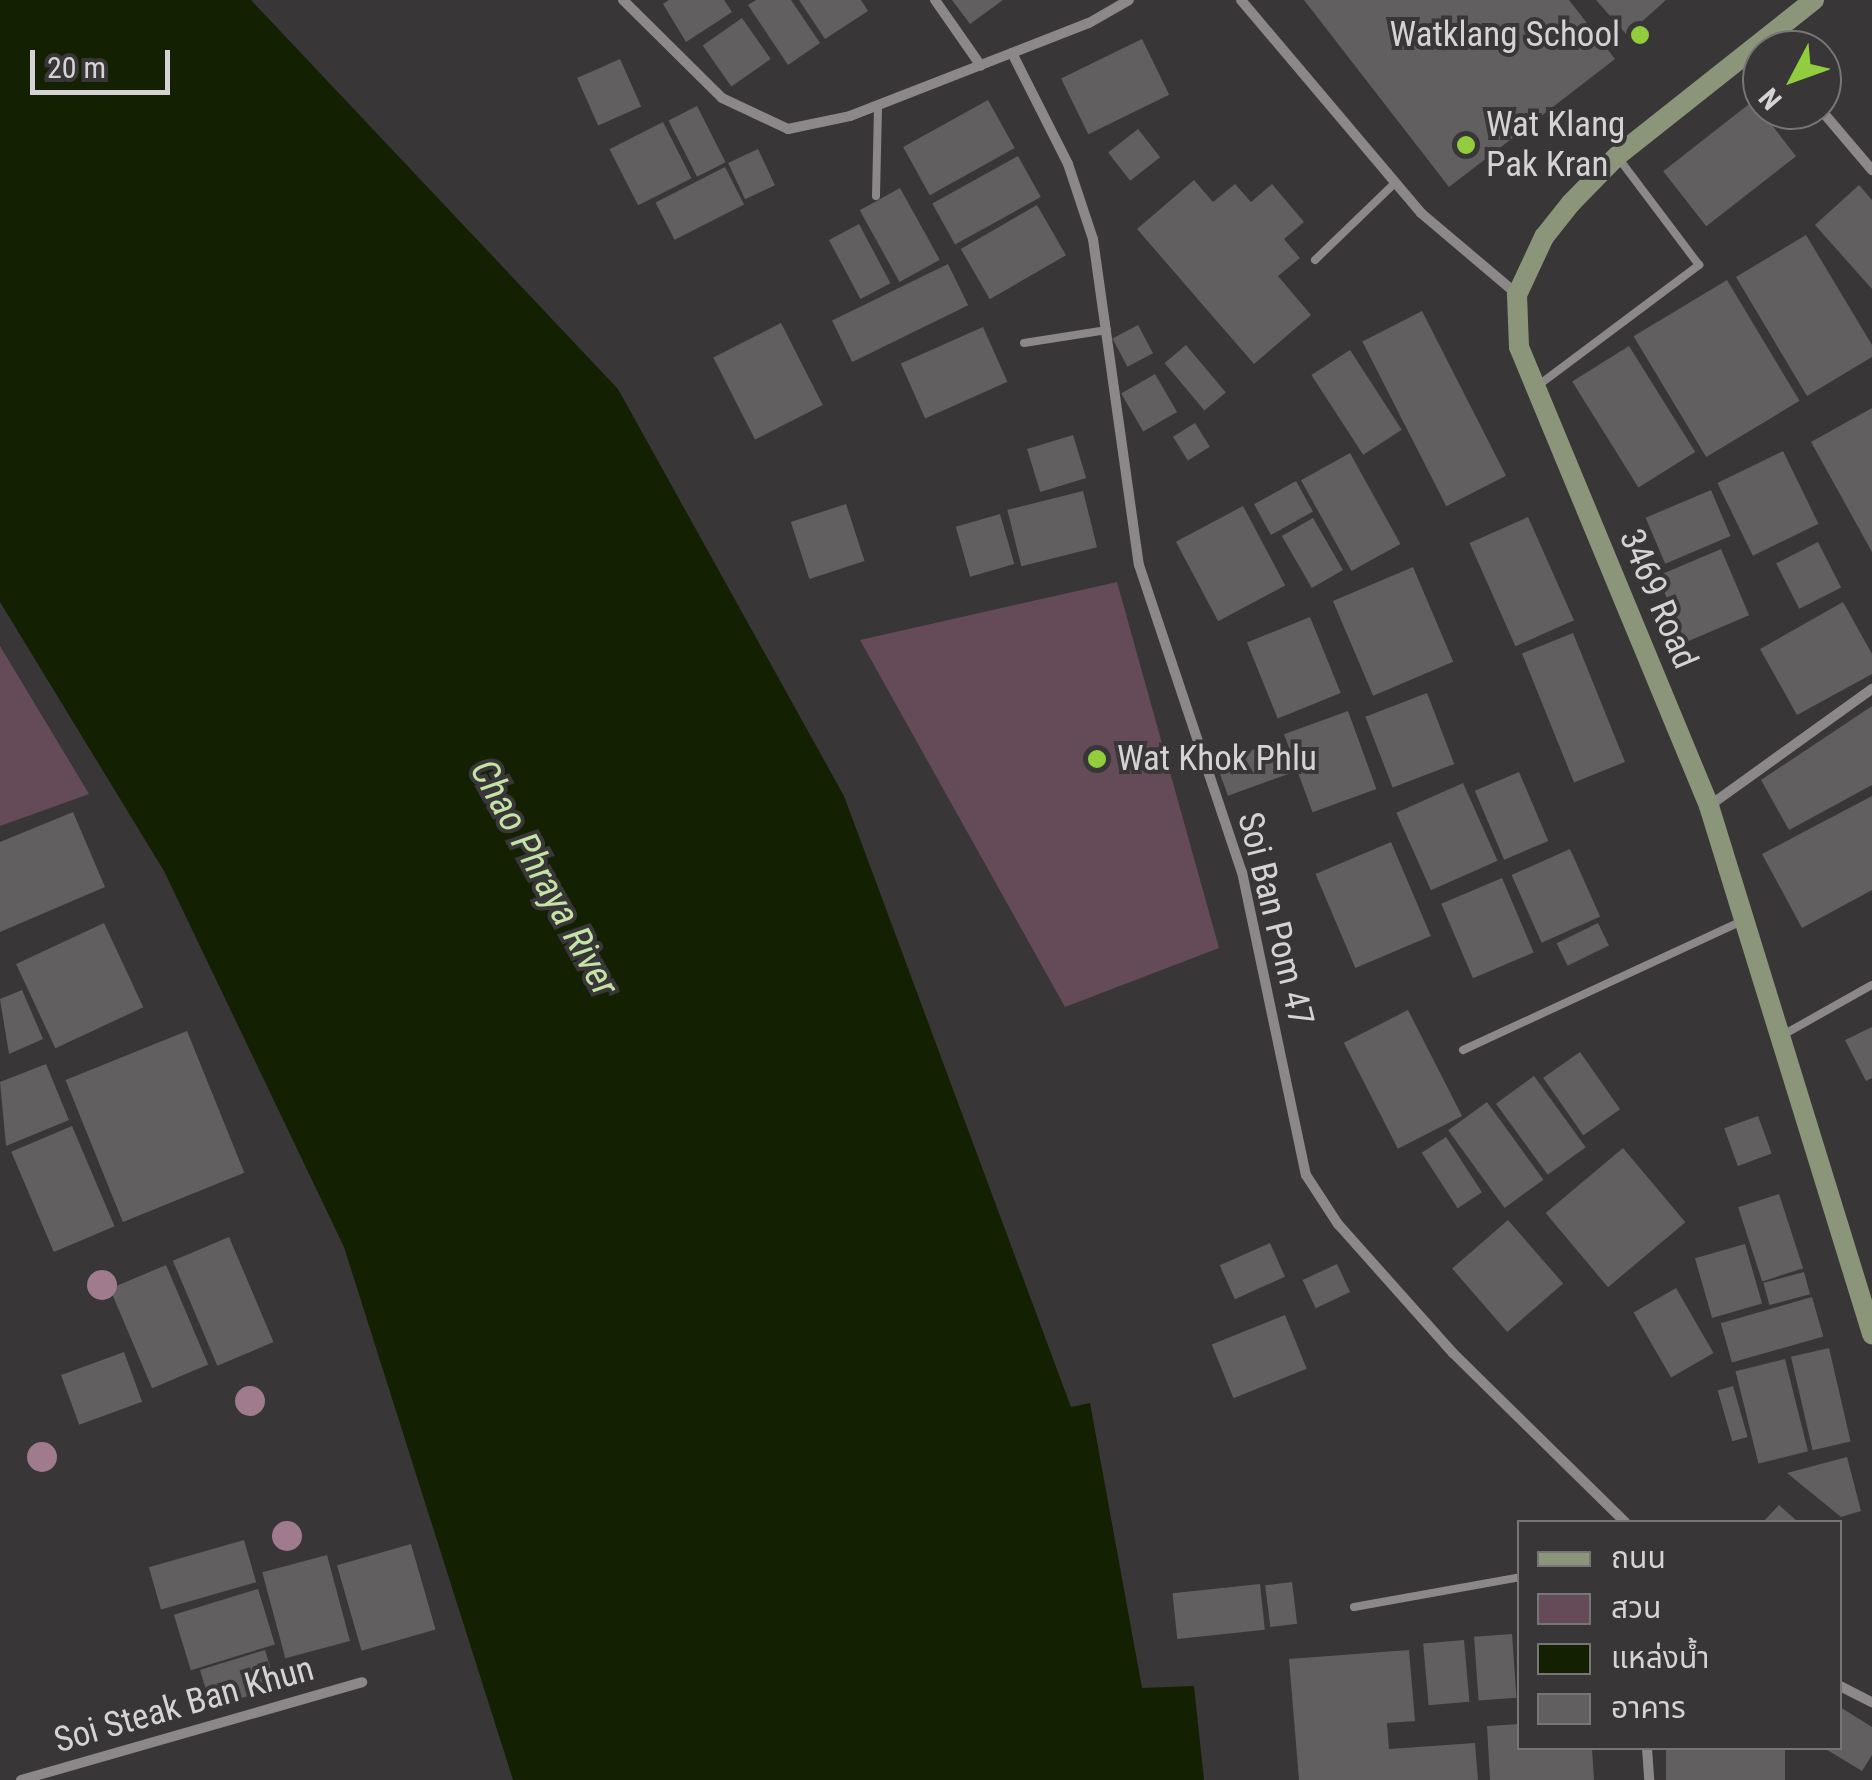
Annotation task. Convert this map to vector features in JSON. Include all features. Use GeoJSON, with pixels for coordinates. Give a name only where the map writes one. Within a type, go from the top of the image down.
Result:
{"type":"FeatureCollection","features":[{"type":"Feature","properties":{"kind":"street"},"geometry":{"type":"LineString","coordinates":[[623,0],[686,69],[760,121],[788,129],[878,105],[981,66],[1130,0]]}},
{"type":"Feature","properties":{"kind":"street"},"geometry":{"type":"LineString","coordinates":[[935,0],[981,66]]}},
{"type":"Feature","properties":{"kind":"street"},"geometry":{"type":"LineString","coordinates":[[1242,0],[1394,184],[1468,261],[1518,295]]}},
{"type":"Feature","properties":{"kind":"street","name":"3469 Road"},"geometry":{"type":"LineString","coordinates":[[1784,30],[1814,0]]}},
{"type":"Feature","properties":{"kind":"street","name":"Soi Ban Pom 47"},"geometry":{"type":"LineString","coordinates":[[1012,53],[1068,164],[1093,239],[1139,565],[1242,872],[1306,1175],[1338,1224],[1453,1353],[1622,1520]]}},
{"type":"Feature","properties":{"kind":"street","name":"3469 Road"},"geometry":{"type":"LineString","coordinates":[[1742,65],[1618,156],[1544,237],[1518,295],[1519,347],[1710,806],[1872,1334]]}},
{"type":"Feature","properties":{"kind":"street"},"geometry":{"type":"LineString","coordinates":[[1838,130],[1872,170]]}},
{"type":"Feature","properties":{"kind":"street"},"geometry":{"type":"LineString","coordinates":[[1710,806],[1872,689]]}},
{"type":"Feature","properties":{"kind":"street","name":"Soi Steak Ban Khun"},"geometry":{"type":"LineString","coordinates":[[21,1780],[362,1682]]}},
{"type":"Feature","properties":{"kind":"street"},"geometry":{"type":"LineString","coordinates":[[1842,1687],[1872,1702]]}},
{"type":"Feature","properties":{"kind":"street"},"geometry":{"type":"LineString","coordinates":[[1646,1750],[1649,1780]]}},
{"type":"Feature","properties":{"kind":"lane"},"geometry":{"type":"LineString","coordinates":[[876,196],[878,105]]}},
{"type":"Feature","properties":{"kind":"lane"},"geometry":{"type":"LineString","coordinates":[[1534,388],[1699,266],[1618,156]]}},
{"type":"Feature","properties":{"kind":"lane"},"geometry":{"type":"LineString","coordinates":[[1315,260],[1394,184]]}},
{"type":"Feature","properties":{"kind":"lane"},"geometry":{"type":"LineString","coordinates":[[1024,343],[1107,330]]}},
{"type":"Feature","properties":{"kind":"lane"},"geometry":{"type":"LineString","coordinates":[[1462,1050],[1746,919]]}},
{"type":"Feature","properties":{"kind":"lane"},"geometry":{"type":"LineString","coordinates":[[1781,1036],[1872,986]]}},
{"type":"Feature","properties":{"kind":"lane"},"geometry":{"type":"LineString","coordinates":[[1354,1607],[1517,1578]]}},
{"type":"Feature","properties":{"kind":"green space"},"geometry":{"type":"Polygon","coordinates":[[[1117,582],[1219,948],[1065,1007],[860,640],[1117,582]]]}},
{"type":"Feature","properties":{"kind":"green space"},"geometry":{"type":"Polygon","coordinates":[[[0,646],[89,794],[0,826],[0,646]]]}},
{"type":"Feature","properties":{"kind":"water","name":"Chao Phraya River"},"geometry":{"type":"Polygon","coordinates":[[[0,0],[251,0],[618,389],[844,796],[1071,1407],[1090,1403],[1142,1688],[1194,1686],[1204,1780],[513,1780],[344,1247],[164,871],[0,602],[0,0]]]}},
{"type":"Feature","properties":{"kind":"building"},"geometry":{"type":"Polygon","coordinates":[[[669,0],[724,0],[732,12],[686,42],[663,4],[669,0]]]}},
{"type":"Feature","properties":{"kind":"building"},"geometry":{"type":"Polygon","coordinates":[[[756,0],[791,0],[820,43],[788,65],[748,5],[756,0]]]}},
{"type":"Feature","properties":{"kind":"building"},"geometry":{"type":"Polygon","coordinates":[[[799,0],[861,0],[868,11],[825,39],[799,0]]]}},
{"type":"Feature","properties":{"kind":"building"},"geometry":{"type":"Polygon","coordinates":[[[952,0],[1003,0],[970,24],[952,0]]]}},
{"type":"Feature","properties":{"kind":"building","name":"Wat Klang Pak Kran"},"geometry":{"type":"Polygon","coordinates":[[[1304,0],[1569,0],[1615,59],[1449,187],[1304,0]]]}},
{"type":"Feature","properties":{"kind":"building"},"geometry":{"type":"Polygon","coordinates":[[[1596,0],[1666,0],[1627,35],[1596,0]]]}},
{"type":"Feature","properties":{"kind":"building"},"geometry":{"type":"Polygon","coordinates":[[[742,18],[771,59],[731,86],[703,46],[742,18]]]}},
{"type":"Feature","properties":{"kind":"building"},"geometry":{"type":"Polygon","coordinates":[[[1142,39],[1169,95],[1088,134],[1061,78],[1142,39]]]}},
{"type":"Feature","properties":{"kind":"building"},"geometry":{"type":"Polygon","coordinates":[[[620,59],[641,107],[598,126],[577,78],[620,59]]]}},
{"type":"Feature","properties":{"kind":"building"},"geometry":{"type":"Polygon","coordinates":[[[988,100],[1015,148],[930,195],[903,147],[988,100]]]}},
{"type":"Feature","properties":{"kind":"building"},"geometry":{"type":"Polygon","coordinates":[[[697,106],[726,162],[697,177],[668,121],[697,106]]]}},
{"type":"Feature","properties":{"kind":"building"},"geometry":{"type":"Polygon","coordinates":[[[1742,110],[1742,130],[1776,130],[1796,156],[1706,226],[1663,171],[1742,110]]]}},
{"type":"Feature","properties":{"kind":"building"},"geometry":{"type":"Polygon","coordinates":[[[663,122],[692,178],[638,205],[610,149],[663,122]]]}},
{"type":"Feature","properties":{"kind":"building"},"geometry":{"type":"Polygon","coordinates":[[[1138,129],[1160,157],[1130,181],[1108,152],[1138,129]]]}},
{"type":"Feature","properties":{"kind":"building"},"geometry":{"type":"Polygon","coordinates":[[[758,149],[775,185],[745,199],[728,163],[758,149]]]}},
{"type":"Feature","properties":{"kind":"building"},"geometry":{"type":"Polygon","coordinates":[[[1018,156],[1041,197],[955,245],[932,204],[1018,156]]]}},
{"type":"Feature","properties":{"kind":"building"},"geometry":{"type":"Polygon","coordinates":[[[725,167],[744,204],[675,240],[656,202],[725,167]]]}},
{"type":"Feature","properties":{"kind":"building"},"geometry":{"type":"Polygon","coordinates":[[[1194,180],[1213,202],[1235,184],[1251,202],[1272,184],[1304,222],[1284,239],[1300,258],[1278,276],[1311,315],[1254,364],[1137,229],[1194,180]]]}},
{"type":"Feature","properties":{"kind":"building"},"geometry":{"type":"Polygon","coordinates":[[[1859,185],[1872,200],[1872,289],[1815,225],[1859,185]]]}},
{"type":"Feature","properties":{"kind":"building"},"geometry":{"type":"Polygon","coordinates":[[[900,188],[940,260],[900,282],[860,210],[900,188]]]}},
{"type":"Feature","properties":{"kind":"building"},"geometry":{"type":"Polygon","coordinates":[[[1037,205],[1066,255],[990,299],[961,249],[1037,205]]]}},
{"type":"Feature","properties":{"kind":"building"},"geometry":{"type":"Polygon","coordinates":[[[859,224],[890,283],[860,299],[829,240],[859,224]]]}},
{"type":"Feature","properties":{"kind":"building"},"geometry":{"type":"Polygon","coordinates":[[[1806,235],[1872,345],[1872,357],[1807,396],[1736,277],[1806,235]]]}},
{"type":"Feature","properties":{"kind":"building"},"geometry":{"type":"Polygon","coordinates":[[[948,264],[968,305],[852,362],[832,321],[948,264]]]}},
{"type":"Feature","properties":{"kind":"building"},"geometry":{"type":"Polygon","coordinates":[[[1727,280],[1800,401],[1706,457],[1634,336],[1727,280]]]}},
{"type":"Feature","properties":{"kind":"building"},"geometry":{"type":"Polygon","coordinates":[[[1422,311],[1506,476],[1446,506],[1362,341],[1422,311]]]}},
{"type":"Feature","properties":{"kind":"building"},"geometry":{"type":"Polygon","coordinates":[[[781,323],[823,405],[755,439],[713,358],[781,323]]]}},
{"type":"Feature","properties":{"kind":"building"},"geometry":{"type":"Polygon","coordinates":[[[1138,325],[1153,353],[1127,367],[1112,339],[1138,325]]]}},
{"type":"Feature","properties":{"kind":"building"},"geometry":{"type":"Polygon","coordinates":[[[983,327],[1007,382],[925,418],[901,364],[983,327]]]}},
{"type":"Feature","properties":{"kind":"building"},"geometry":{"type":"Polygon","coordinates":[[[1186,345],[1226,392],[1204,410],[1165,363],[1186,345]]]}},
{"type":"Feature","properties":{"kind":"building"},"geometry":{"type":"Polygon","coordinates":[[[1629,346],[1695,452],[1638,488],[1572,382],[1629,346]]]}},
{"type":"Feature","properties":{"kind":"building"},"geometry":{"type":"Polygon","coordinates":[[[1350,350],[1402,430],[1363,455],[1311,375],[1350,350]]]}},
{"type":"Feature","properties":{"kind":"building"},"geometry":{"type":"Polygon","coordinates":[[[1155,374],[1177,412],[1143,432],[1121,394],[1155,374]]]}},
{"type":"Feature","properties":{"kind":"building"},"geometry":{"type":"Polygon","coordinates":[[[1872,408],[1872,552],[1811,442],[1872,408]]]}},
{"type":"Feature","properties":{"kind":"building"},"geometry":{"type":"Polygon","coordinates":[[[1195,423],[1210,447],[1188,461],[1173,437],[1195,423]]]}},
{"type":"Feature","properties":{"kind":"building"},"geometry":{"type":"Polygon","coordinates":[[[1073,435],[1086,478],[1040,492],[1027,449],[1073,435]]]}},
{"type":"Feature","properties":{"kind":"building"},"geometry":{"type":"Polygon","coordinates":[[[1783,451],[1819,524],[1753,556],[1717,483],[1783,451]]]}},
{"type":"Feature","properties":{"kind":"building"},"geometry":{"type":"Polygon","coordinates":[[[1350,453],[1400,544],[1351,571],[1301,480],[1350,453]]]}},
{"type":"Feature","properties":{"kind":"building"},"geometry":{"type":"Polygon","coordinates":[[[1296,481],[1313,512],[1271,535],[1254,504],[1296,481]]]}},
{"type":"Feature","properties":{"kind":"building"},"geometry":{"type":"Polygon","coordinates":[[[1711,490],[1731,536],[1665,564],[1646,518],[1711,490]]]}},
{"type":"Feature","properties":{"kind":"building"},"geometry":{"type":"Polygon","coordinates":[[[1083,491],[1097,547],[1021,566],[1007,510],[1083,491]]]}},
{"type":"Feature","properties":{"kind":"building"},"geometry":{"type":"Polygon","coordinates":[[[846,504],[865,561],[809,579],[791,522],[846,504]]]}},
{"type":"Feature","properties":{"kind":"building"},"geometry":{"type":"Polygon","coordinates":[[[1243,506],[1285,585],[1218,621],[1176,542],[1243,506]]]}},
{"type":"Feature","properties":{"kind":"building"},"geometry":{"type":"Polygon","coordinates":[[[1000,514],[1014,564],[970,577],[956,527],[1000,514]]]}},
{"type":"Feature","properties":{"kind":"building"},"geometry":{"type":"Polygon","coordinates":[[[1528,517],[1574,620],[1515,646],[1470,543],[1528,517]]]}},
{"type":"Feature","properties":{"kind":"building"},"geometry":{"type":"Polygon","coordinates":[[[1313,518],[1343,570],[1312,588],[1282,536],[1313,518]]]}},
{"type":"Feature","properties":{"kind":"building"},"geometry":{"type":"Polygon","coordinates":[[[1818,542],[1841,587],[1799,609],[1776,563],[1818,542]]]}},
{"type":"Feature","properties":{"kind":"building"},"geometry":{"type":"Polygon","coordinates":[[[1721,549],[1749,615],[1686,642],[1657,576],[1721,549]]]}},
{"type":"Feature","properties":{"kind":"building"},"geometry":{"type":"Polygon","coordinates":[[[1413,567],[1453,662],[1373,696],[1333,601],[1413,567]]]}},
{"type":"Feature","properties":{"kind":"building"},"geometry":{"type":"Polygon","coordinates":[[[1843,602],[1872,654],[1872,674],[1797,715],[1760,649],[1843,602]]]}},
{"type":"Feature","properties":{"kind":"building"},"geometry":{"type":"Polygon","coordinates":[[[1310,617],[1341,693],[1278,719],[1247,642],[1310,617]]]}},
{"type":"Feature","properties":{"kind":"building"},"geometry":{"type":"Polygon","coordinates":[[[1573,633],[1625,762],[1574,782],[1522,654],[1573,633]]]}},
{"type":"Feature","properties":{"kind":"building"},"geometry":{"type":"Polygon","coordinates":[[[1427,693],[1454,764],[1393,788],[1365,717],[1427,693]]]}},
{"type":"Feature","properties":{"kind":"building"},"geometry":{"type":"Polygon","coordinates":[[[1872,706],[1872,785],[1789,830],[1761,780],[1872,706]]]}},
{"type":"Feature","properties":{"kind":"building"},"geometry":{"type":"Polygon","coordinates":[[[1348,711],[1376,789],[1312,812],[1284,734],[1348,711]]]}},
{"type":"Feature","properties":{"kind":"building"},"geometry":{"type":"Polygon","coordinates":[[[1279,740],[1291,773],[1228,796],[1216,763],[1279,740]]]}},
{"type":"Feature","properties":{"kind":"building"},"geometry":{"type":"Polygon","coordinates":[[[1519,772],[1548,841],[1504,860],[1475,791],[1519,772]]]}},
{"type":"Feature","properties":{"kind":"building"},"geometry":{"type":"Polygon","coordinates":[[[1463,783],[1498,861],[1431,890],[1396,813],[1463,783]]]}},
{"type":"Feature","properties":{"kind":"building"},"geometry":{"type":"Polygon","coordinates":[[[1872,796],[1872,890],[1802,928],[1762,854],[1872,796]]]}},
{"type":"Feature","properties":{"kind":"building"},"geometry":{"type":"Polygon","coordinates":[[[73,812],[105,887],[0,932],[0,842],[73,812]]]}},
{"type":"Feature","properties":{"kind":"building"},"geometry":{"type":"Polygon","coordinates":[[[1391,842],[1431,936],[1355,968],[1316,874],[1391,842]]]}},
{"type":"Feature","properties":{"kind":"building"},"geometry":{"type":"Polygon","coordinates":[[[1570,849],[1600,917],[1542,943],[1512,875],[1570,849]]]}},
{"type":"Feature","properties":{"kind":"building"},"geometry":{"type":"Polygon","coordinates":[[[1502,878],[1534,953],[1473,978],[1441,904],[1502,878]]]}},
{"type":"Feature","properties":{"kind":"building"},"geometry":{"type":"Polygon","coordinates":[[[104,923],[143,1007],[55,1048],[16,964],[104,923]]]}},
{"type":"Feature","properties":{"kind":"building"},"geometry":{"type":"Polygon","coordinates":[[[1598,923],[1609,945],[1568,966],[1557,943],[1598,923]]]}},
{"type":"Feature","properties":{"kind":"building"},"geometry":{"type":"Polygon","coordinates":[[[22,990],[43,1039],[9,1054],[0,999],[22,990]]]}},
{"type":"Feature","properties":{"kind":"building"},"geometry":{"type":"Polygon","coordinates":[[[1408,1010],[1462,1116],[1398,1149],[1344,1043],[1408,1010]]]}},
{"type":"Feature","properties":{"kind":"building"},"geometry":{"type":"Polygon","coordinates":[[[1872,1027],[1872,1078],[1866,1081],[1845,1040],[1872,1027]]]}},
{"type":"Feature","properties":{"kind":"building"},"geometry":{"type":"Polygon","coordinates":[[[187,1031],[244,1173],[123,1222],[66,1080],[187,1031]]]}},
{"type":"Feature","properties":{"kind":"building"},"geometry":{"type":"Polygon","coordinates":[[[1580,1052],[1620,1109],[1583,1135],[1543,1078],[1580,1052]]]}},
{"type":"Feature","properties":{"kind":"building"},"geometry":{"type":"Polygon","coordinates":[[[46,1064],[69,1120],[6,1146],[0,1082],[46,1064]]]}},
{"type":"Feature","properties":{"kind":"building"},"geometry":{"type":"Polygon","coordinates":[[[1534,1076],[1586,1147],[1548,1175],[1496,1104],[1534,1076]]]}},
{"type":"Feature","properties":{"kind":"building"},"geometry":{"type":"Polygon","coordinates":[[[1487,1102],[1543,1180],[1505,1208],[1448,1130],[1487,1102]]]}},
{"type":"Feature","properties":{"kind":"building"},"geometry":{"type":"Polygon","coordinates":[[[1758,1116],[1772,1154],[1738,1166],[1724,1128],[1758,1116]]]}},
{"type":"Feature","properties":{"kind":"building"},"geometry":{"type":"Polygon","coordinates":[[[72,1126],[115,1226],[54,1252],[11,1152],[72,1126]]]}},
{"type":"Feature","properties":{"kind":"building"},"geometry":{"type":"Polygon","coordinates":[[[1446,1137],[1482,1192],[1458,1208],[1422,1153],[1446,1137]]]}},
{"type":"Feature","properties":{"kind":"building"},"geometry":{"type":"Polygon","coordinates":[[[1623,1148],[1685,1222],[1608,1287],[1546,1213],[1623,1148]]]}},
{"type":"Feature","properties":{"kind":"building"},"geometry":{"type":"Polygon","coordinates":[[[1779,1194],[1803,1268],[1762,1281],[1738,1207],[1779,1194]]]}},
{"type":"Feature","properties":{"kind":"building"},"geometry":{"type":"Polygon","coordinates":[[[1508,1220],[1563,1283],[1507,1332],[1452,1269],[1508,1220]]]}},
{"type":"Feature","properties":{"kind":"building"},"geometry":{"type":"Polygon","coordinates":[[[229,1237],[274,1342],[217,1366],[173,1261],[229,1237]]]}},
{"type":"Feature","properties":{"kind":"building"},"geometry":{"type":"Polygon","coordinates":[[[1270,1243],[1285,1277],[1235,1299],[1220,1265],[1270,1243]]]}},
{"type":"Feature","properties":{"kind":"building"},"geometry":{"type":"Polygon","coordinates":[[[1745,1244],[1762,1304],[1712,1318],[1695,1258],[1745,1244]]]}},
{"type":"Feature","properties":{"kind":"building"},"geometry":{"type":"Polygon","coordinates":[[[1337,1264],[1350,1292],[1316,1308],[1303,1280],[1337,1264]]]}},
{"type":"Feature","properties":{"kind":"building"},"geometry":{"type":"Polygon","coordinates":[[[166,1265],[208,1364],[152,1388],[110,1289],[166,1265]]]}},
{"type":"Feature","properties":{"kind":"building"},"geometry":{"type":"Polygon","coordinates":[[[1804,1272],[1810,1294],[1769,1305],[1763,1283],[1804,1272]]]}},
{"type":"Feature","properties":{"kind":"building"},"geometry":{"type":"Polygon","coordinates":[[[1676,1288],[1714,1353],[1671,1377],[1634,1312],[1676,1288]]]}},
{"type":"Feature","properties":{"kind":"building"},"geometry":{"type":"Polygon","coordinates":[[[1812,1297],[1823,1336],[1732,1363],[1721,1323],[1812,1297]]]}},
{"type":"Feature","properties":{"kind":"building"},"geometry":{"type":"Polygon","coordinates":[[[1285,1315],[1307,1369],[1233,1398],[1212,1345],[1285,1315]]]}},
{"type":"Feature","properties":{"kind":"building"},"geometry":{"type":"Polygon","coordinates":[[[1829,1348],[1851,1442],[1813,1450],[1791,1357],[1829,1348]]]}},
{"type":"Feature","properties":{"kind":"building"},"geometry":{"type":"Polygon","coordinates":[[[124,1352],[142,1402],[79,1425],[61,1375],[124,1352]]]}},
{"type":"Feature","properties":{"kind":"building"},"geometry":{"type":"Polygon","coordinates":[[[1785,1359],[1808,1451],[1758,1464],[1736,1371],[1785,1359]]]}},
{"type":"Feature","properties":{"kind":"building"},"geometry":{"type":"Polygon","coordinates":[[[1733,1386],[1748,1437],[1732,1441],[1718,1390],[1733,1386]]]}},
{"type":"Feature","properties":{"kind":"building"},"geometry":{"type":"Polygon","coordinates":[[[1847,1457],[1861,1511],[1841,1517],[1787,1473],[1847,1457]]]}},
{"type":"Feature","properties":{"kind":"building"},"geometry":{"type":"Polygon","coordinates":[[[1779,1505],[1796,1520],[1765,1520],[1779,1505]]]}},
{"type":"Feature","properties":{"kind":"building"},"geometry":{"type":"Polygon","coordinates":[[[244,1540],[256,1582],[161,1610],[149,1567],[244,1540]]]}},
{"type":"Feature","properties":{"kind":"building"},"geometry":{"type":"Polygon","coordinates":[[[411,1544],[436,1630],[362,1651],[337,1565],[411,1544]]]}},
{"type":"Feature","properties":{"kind":"building"},"geometry":{"type":"Polygon","coordinates":[[[327,1555],[350,1641],[285,1658],[262,1572],[327,1555]]]}},
{"type":"Feature","properties":{"kind":"building"},"geometry":{"type":"Polygon","coordinates":[[[1292,1582],[1297,1624],[1270,1627],[1265,1585],[1292,1582]]]}},
{"type":"Feature","properties":{"kind":"building"},"geometry":{"type":"Polygon","coordinates":[[[1260,1584],[1265,1630],[1177,1639],[1172,1593],[1260,1584]]]}},
{"type":"Feature","properties":{"kind":"building"},"geometry":{"type":"Polygon","coordinates":[[[258,1589],[275,1644],[191,1670],[174,1615],[258,1589]]]}},
{"type":"Feature","properties":{"kind":"building"},"geometry":{"type":"Polygon","coordinates":[[[1512,1634],[1516,1698],[1479,1700],[1474,1637],[1512,1634]]]}},
{"type":"Feature","properties":{"kind":"building"},"geometry":{"type":"Polygon","coordinates":[[[1464,1640],[1469,1702],[1429,1705],[1423,1644],[1464,1640]]]}},
{"type":"Feature","properties":{"kind":"building"},"geometry":{"type":"Polygon","coordinates":[[[265,1650],[276,1687],[211,1707],[200,1670],[265,1650]]]}},
{"type":"Feature","properties":{"kind":"building"},"geometry":{"type":"Polygon","coordinates":[[[1409,1650],[1415,1721],[1387,1723],[1389,1749],[1475,1743],[1478,1780],[1299,1780],[1289,1659],[1409,1650]]]}},
{"type":"Feature","properties":{"kind":"building"},"geometry":{"type":"Polygon","coordinates":[[[1842,1708],[1872,1727],[1872,1755],[1862,1771],[1827,1750],[1842,1750],[1842,1708]]]}},
{"type":"Feature","properties":{"kind":"building"},"geometry":{"type":"Polygon","coordinates":[[[1517,1724],[1517,1750],[1592,1750],[1594,1780],[1490,1780],[1487,1726],[1517,1724]]]}},
{"type":"Feature","properties":{"kind":"building"},"geometry":{"type":"Polygon","coordinates":[[[1666,1750],[1785,1750],[1785,1780],[1666,1780],[1666,1750]]]}},
{"type":"Feature","properties":{"kind":"place","name":"Watklang School"},"geometry":{"type":"Point","coordinates":[1640,35]}},
{"type":"Feature","properties":{"kind":"place","name":"Wat Klang Pak Kran"},"geometry":{"type":"Point","coordinates":[1466,145]}},
{"type":"Feature","properties":{"kind":"place","name":"Wat Khok Phlu"},"geometry":{"type":"Point","coordinates":[1097,759]}}]}
